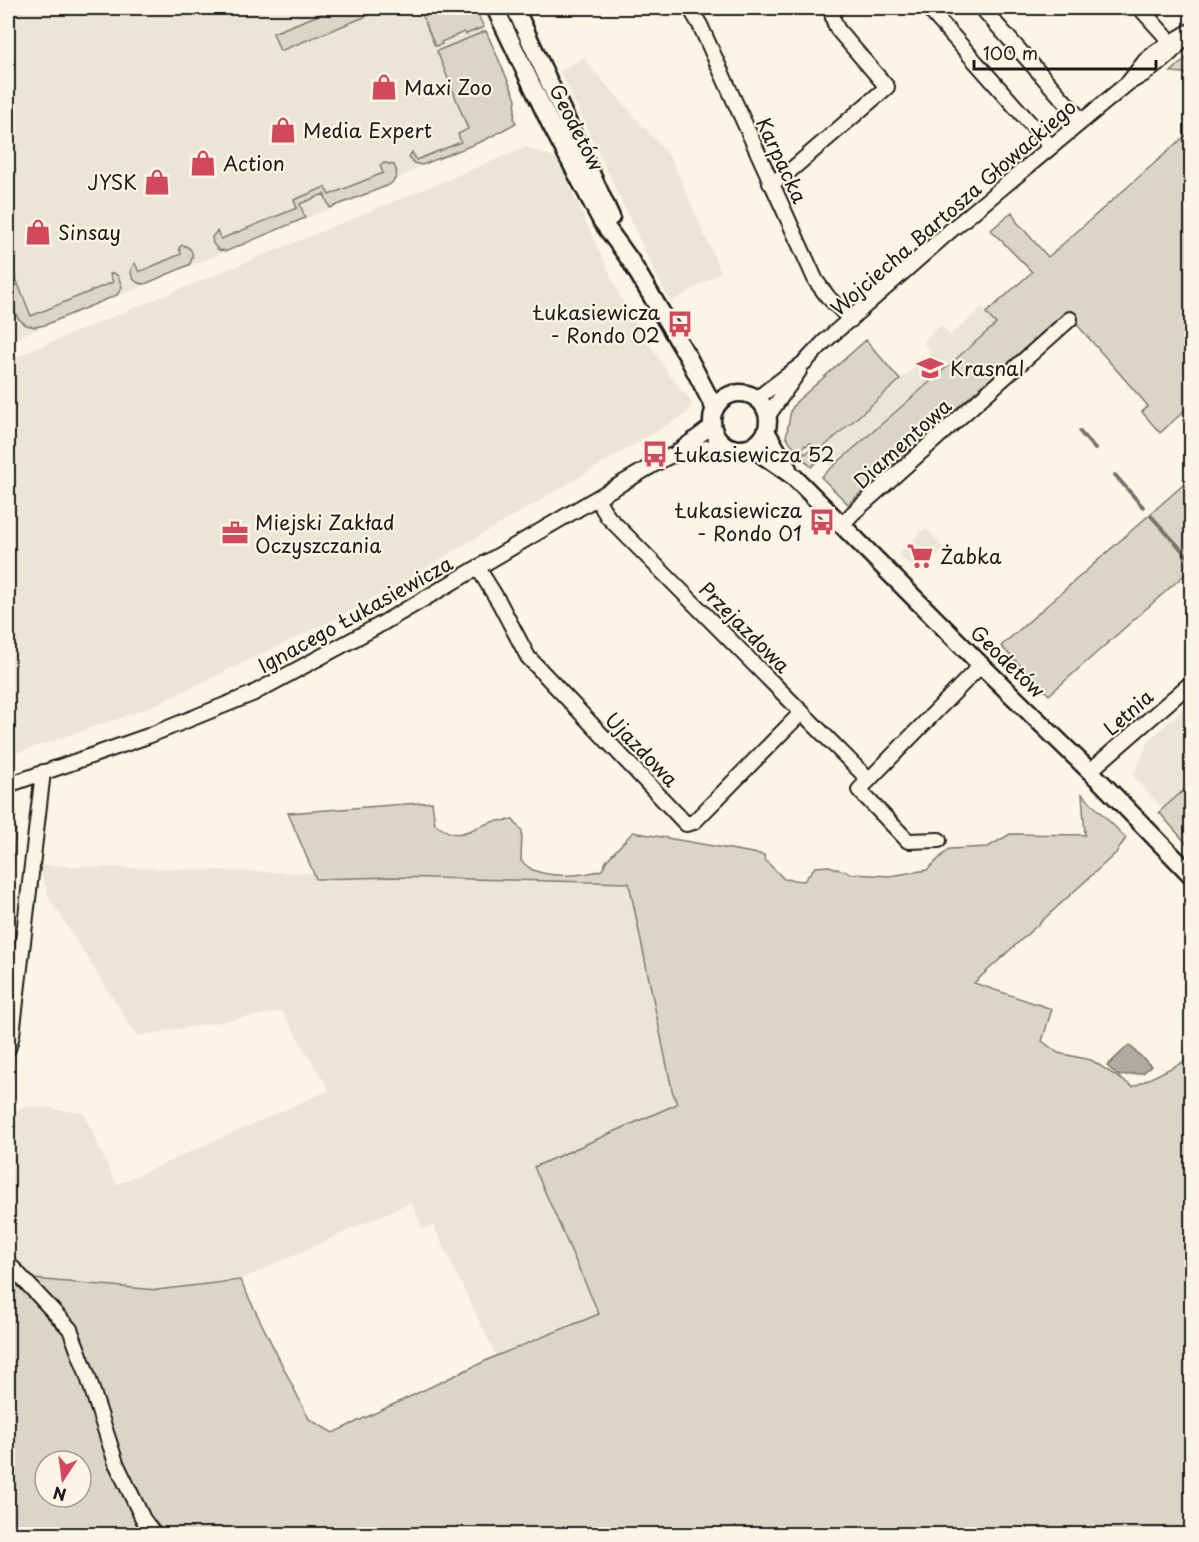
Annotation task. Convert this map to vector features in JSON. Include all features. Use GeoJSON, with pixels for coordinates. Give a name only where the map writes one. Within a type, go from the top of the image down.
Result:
{"type":"FeatureCollection","features":[{"type":"Feature","properties":{"kind":"main road","name":"Geodetów"},"geometry":{"type":"LineString","coordinates":[[495,8],[550,123],[601,220],[630,260],[688,357],[715,409]]}},
{"type":"Feature","properties":{"kind":"main road","name":"Geodetów"},"geometry":{"type":"LineString","coordinates":[[515,8],[630,260]]}},
{"type":"Feature","properties":{"kind":"main road","name":"Geodetów"},"geometry":{"type":"LineString","coordinates":[[688,357],[728,396]]}},
{"type":"Feature","properties":{"kind":"main road"},"geometry":{"type":"LineString","coordinates":[[742,394],[756,399],[765,410],[766,424],[762,438],[751,447],[737,449],[724,444],[714,433],[712,426],[715,409],[728,396],[742,394]]}},
{"type":"Feature","properties":{"kind":"main road","name":"Geodetów"},"geometry":{"type":"LineString","coordinates":[[766,424],[794,477]]}},
{"type":"Feature","properties":{"kind":"main road","name":"Geodetów"},"geometry":{"type":"LineString","coordinates":[[751,447],[794,477],[1090,771],[1191,876]]}},
{"type":"Feature","properties":{"kind":"street","name":"Karpacka"},"geometry":{"type":"LineString","coordinates":[[690,8],[700,25],[770,183],[821,289],[851,320]]}},
{"type":"Feature","properties":{"kind":"street"},"geometry":{"type":"LineString","coordinates":[[770,183],[784,176],[887,87],[838,30],[833,18],[833,8]]}},
{"type":"Feature","properties":{"kind":"street"},"geometry":{"type":"LineString","coordinates":[[928,8],[1051,147]]}},
{"type":"Feature","properties":{"kind":"street"},"geometry":{"type":"LineString","coordinates":[[982,8],[1082,121]]}},
{"type":"Feature","properties":{"kind":"street"},"geometry":{"type":"LineString","coordinates":[[1140,8],[1173,45]]}},
{"type":"Feature","properties":{"kind":"street","name":"Wojciecha Bartosza Głowackiego"},"geometry":{"type":"LineString","coordinates":[[756,399],[805,362],[824,342],[950,231],[1128,83],[1145,61],[1173,45],[1191,30]]}},
{"type":"Feature","properties":{"kind":"street","name":"Diamentowa"},"geometry":{"type":"LineString","coordinates":[[842,525],[1070,319]]}},
{"type":"Feature","properties":{"kind":"street","name":"Wojciecha Bartosza Głowackiego"},"geometry":{"type":"LineString","coordinates":[[766,424],[805,362]]}},
{"type":"Feature","properties":{"kind":"street","name":"Ignacego Łukasiewicza"},"geometry":{"type":"LineString","coordinates":[[8,785],[148,736],[252,694],[368,632],[597,499],[670,456],[712,426]]}},
{"type":"Feature","properties":{"kind":"street","name":"Ignacego Łukasiewicza"},"geometry":{"type":"LineString","coordinates":[[670,456],[724,444]]}},
{"type":"Feature","properties":{"kind":"street","name":"Przejazdowa"},"geometry":{"type":"LineString","coordinates":[[597,499],[608,517],[869,780]]}},
{"type":"Feature","properties":{"kind":"street","name":"Ujazdowa"},"geometry":{"type":"LineString","coordinates":[[478,568],[500,602],[528,657],[686,824],[694,822],[802,712]]}},
{"type":"Feature","properties":{"kind":"street"},"geometry":{"type":"LineString","coordinates":[[939,840],[908,842],[859,790],[981,665]]}},
{"type":"Feature","properties":{"kind":"street","name":"Letnia"},"geometry":{"type":"LineString","coordinates":[[1090,771],[1191,682]]}},
{"type":"Feature","properties":{"kind":"street"},"geometry":{"type":"LineString","coordinates":[[8,1049],[12,1035],[43,772]]}},
{"type":"Feature","properties":{"kind":"street"},"geometry":{"type":"LineString","coordinates":[[8,1263],[70,1329],[116,1463],[143,1519],[154,1534]]}},
{"type":"Feature","properties":{"kind":"shaded area"},"geometry":{"type":"Polygon","coordinates":[[[8,8],[475,8],[517,98],[514,119],[516,123],[485,140],[422,165],[390,184],[8,341],[8,8]]]}},
{"type":"Feature","properties":{"kind":"shaded area"},"geometry":{"type":"Polygon","coordinates":[[[336,8],[387,8],[280,51],[273,33],[336,8]]]}},
{"type":"Feature","properties":{"kind":"shaded area"},"geometry":{"type":"Polygon","coordinates":[[[419,8],[474,8],[484,27],[466,34],[464,32],[435,46],[419,8]]]}},
{"type":"Feature","properties":{"kind":"shaded area"},"geometry":{"type":"Polygon","coordinates":[[[486,31],[516,99],[514,119],[516,123],[485,140],[422,165],[414,163],[409,157],[412,152],[416,160],[461,142],[458,134],[468,129],[437,51],[486,31]]]}},
{"type":"Feature","properties":{"kind":"shaded area"},"geometry":{"type":"Polygon","coordinates":[[[1191,54],[1191,81],[1184,73],[1171,72],[1191,54]]]}},
{"type":"Feature","properties":{"kind":"shaded area"},"geometry":{"type":"Polygon","coordinates":[[[583,58],[671,158],[721,272],[671,302],[560,71],[583,58]]]}},
{"type":"Feature","properties":{"kind":"shaded area"},"geometry":{"type":"Polygon","coordinates":[[[1191,131],[1191,405],[1160,433],[1142,412],[1148,406],[1066,312],[848,504],[821,477],[996,324],[986,313],[1032,272],[991,230],[1012,212],[1017,222],[1048,257],[1191,131]]]}},
{"type":"Feature","properties":{"kind":"shaded area"},"geometry":{"type":"Polygon","coordinates":[[[527,147],[557,159],[623,302],[668,373],[692,402],[688,413],[400,583],[331,621],[146,709],[8,756],[8,360],[527,147]]]}},
{"type":"Feature","properties":{"kind":"shaded area"},"geometry":{"type":"Polygon","coordinates":[[[385,163],[394,165],[396,171],[395,179],[389,185],[330,208],[324,194],[300,204],[305,218],[227,251],[219,250],[213,244],[212,237],[217,231],[221,239],[297,208],[294,200],[325,187],[329,195],[383,173],[380,165],[385,163]]]}},
{"type":"Feature","properties":{"kind":"shaded area"},"geometry":{"type":"Polygon","coordinates":[[[182,245],[192,252],[189,265],[145,284],[133,278],[131,272],[135,263],[139,272],[181,254],[179,248],[182,245]]]}},
{"type":"Feature","properties":{"kind":"shaded area"},"geometry":{"type":"Polygon","coordinates":[[[8,259],[31,316],[113,282],[110,274],[114,273],[118,276],[122,287],[117,295],[45,325],[35,327],[26,325],[18,318],[8,297],[8,259]]]}},
{"type":"Feature","properties":{"kind":"shaded area","name":"Krasnal"},"geometry":{"type":"Polygon","coordinates":[[[1032,272],[1043,283],[833,466],[819,452],[931,352],[923,342],[941,325],[950,335],[982,307],[986,312],[1032,272]]]}},
{"type":"Feature","properties":{"kind":"shaded area"},"geometry":{"type":"Polygon","coordinates":[[[866,340],[900,380],[819,451],[823,456],[811,467],[800,455],[804,452],[806,454],[813,446],[810,443],[805,445],[799,453],[786,437],[791,410],[796,402],[866,340]]]}},
{"type":"Feature","properties":{"kind":"shaded area"},"geometry":{"type":"Polygon","coordinates":[[[1191,478],[1191,569],[1049,695],[1001,646],[1191,478]]]}},
{"type":"Feature","properties":{"kind":"shaded area"},"geometry":{"type":"Polygon","coordinates":[[[926,528],[944,549],[917,572],[898,553],[926,528]]]}},
{"type":"Feature","properties":{"kind":"shaded area"},"geometry":{"type":"Polygon","coordinates":[[[1191,702],[1191,784],[1164,809],[1133,777],[1149,740],[1191,702]]]}},
{"type":"Feature","properties":{"kind":"shaded area"},"geometry":{"type":"Polygon","coordinates":[[[1191,784],[1192,849],[1159,812],[1191,784]]]}},
{"type":"Feature","properties":{"kind":"shaded area"},"geometry":{"type":"Polygon","coordinates":[[[1082,794],[1126,838],[1116,853],[974,983],[1052,1009],[1042,1041],[1058,1053],[1091,1060],[1133,1087],[1191,1058],[1191,1534],[8,1534],[8,1253],[10,1259],[34,1279],[157,1290],[240,1280],[309,1419],[333,1433],[496,1356],[599,1314],[534,1167],[677,1104],[672,1090],[629,883],[393,877],[316,879],[288,813],[432,802],[435,824],[456,834],[492,822],[513,820],[522,831],[521,861],[541,873],[559,875],[586,874],[602,870],[607,860],[633,832],[764,855],[765,860],[784,879],[804,881],[815,867],[829,866],[853,874],[890,876],[927,870],[949,849],[988,847],[1010,834],[1085,835],[1082,794]]]}},
{"type":"Feature","properties":{"kind":"shaded area"},"geometry":{"type":"Polygon","coordinates":[[[8,829],[16,830],[8,896],[8,829]]]}},
{"type":"Feature","properties":{"kind":"shaded area"},"geometry":{"type":"Polygon","coordinates":[[[38,865],[629,883],[672,1090],[677,1104],[534,1167],[600,1314],[496,1356],[433,1225],[423,1229],[411,1202],[240,1280],[157,1290],[34,1279],[10,1259],[8,1253],[8,1155],[12,1112],[29,1106],[84,1113],[116,1185],[329,1090],[282,1011],[137,1036],[50,899],[38,865]]]}},
{"type":"Feature","properties":{"kind":"shaded area"},"geometry":{"type":"Polygon","coordinates":[[[1129,1045],[1151,1066],[1143,1073],[1119,1076],[1107,1066],[1129,1045]]]}},
{"type":"Feature","properties":{"kind":"waterway"},"geometry":{"type":"LineString","coordinates":[[1080,432],[1095,449]]}},
{"type":"Feature","properties":{"kind":"waterway"},"geometry":{"type":"LineString","coordinates":[[1115,475],[1143,507]]}},
{"type":"Feature","properties":{"kind":"waterway"},"geometry":{"type":"LineString","coordinates":[[1151,516],[1192,561]]}},
{"type":"Feature","properties":{"kind":"place","name":"Maxi Zoo"},"geometry":{"type":"Point","coordinates":[384,87]}},
{"type":"Feature","properties":{"kind":"place","name":"Media Expert"},"geometry":{"type":"Point","coordinates":[283,130]}},
{"type":"Feature","properties":{"kind":"place","name":"Action"},"geometry":{"type":"Point","coordinates":[203,163]}},
{"type":"Feature","properties":{"kind":"place","name":"JYSK"},"geometry":{"type":"Point","coordinates":[157,182]}},
{"type":"Feature","properties":{"kind":"place","name":"Sinsay"},"geometry":{"type":"Point","coordinates":[38,232]}},
{"type":"Feature","properties":{"kind":"place","name":"Łukasiewicza - Rondo 02"},"geometry":{"type":"Point","coordinates":[680,324]}},
{"type":"Feature","properties":{"kind":"place","name":"Krasnal"},"geometry":{"type":"Point","coordinates":[930,368]}},
{"type":"Feature","properties":{"kind":"place","name":"Łukasiewicza 52"},"geometry":{"type":"Point","coordinates":[655,454]}},
{"type":"Feature","properties":{"kind":"place","name":"Łukasiewicza - Rondo 01"},"geometry":{"type":"Point","coordinates":[822,522]}},
{"type":"Feature","properties":{"kind":"place","name":"Miejski Zakład Oczyszczania"},"geometry":{"type":"Point","coordinates":[235,533]}},
{"type":"Feature","properties":{"kind":"place","name":"Żabka"},"geometry":{"type":"Point","coordinates":[920,556]}}]}
